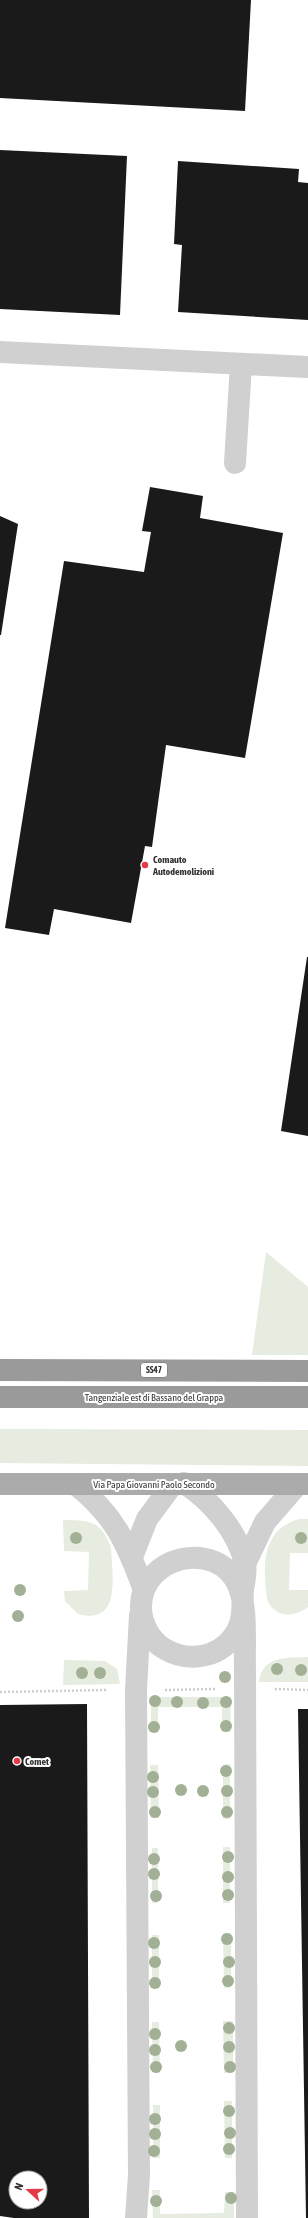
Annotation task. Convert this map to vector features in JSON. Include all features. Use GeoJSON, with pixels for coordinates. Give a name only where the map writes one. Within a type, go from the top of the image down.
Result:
{"type":"FeatureCollection","features":[{"type":"Feature","properties":{"kind":"highway","name":"SS47"},"geometry":{"type":"LineString","coordinates":[[0,1370],[308,1371]]}},
{"type":"Feature","properties":{"kind":"highway","name":"Tangenziale est di Bassano del Grappa"},"geometry":{"type":"LineString","coordinates":[[0,1397],[308,1397]]}},
{"type":"Feature","properties":{"kind":"main road","name":"Via Papa Giovanni Paolo Secondo"},"geometry":{"type":"LineString","coordinates":[[0,1484],[303,1484]]}},
{"type":"Feature","properties":{"kind":"street"},"geometry":{"type":"LineString","coordinates":[[0,352],[308,367]]}},
{"type":"Feature","properties":{"kind":"street"},"geometry":{"type":"LineString","coordinates":[[235,463],[241,364]]}},
{"type":"Feature","properties":{"kind":"street"},"geometry":{"type":"LineString","coordinates":[[75,1484],[106,1511],[119,1531],[132,1557],[142,1599],[143,1622],[149,1635],[160,1646],[174,1655],[189,1658],[205,1656],[220,1649],[231,1640],[238,1628],[242,1615],[245,1564],[265,1522],[303,1484]]}},
{"type":"Feature","properties":{"kind":"street"},"geometry":{"type":"LineString","coordinates":[[132,1557],[147,1519],[178,1484],[207,1500],[222,1518],[235,1540],[245,1564]]}},
{"type":"Feature","properties":{"kind":"street"},"geometry":{"type":"LineString","coordinates":[[136,2218],[139,2175],[138,1646],[142,1599],[152,1575],[165,1564],[180,1558],[198,1557],[214,1561],[227,1571],[238,1585],[242,1601],[244,1647],[246,2218]]}},
{"type":"Feature","properties":{"kind":"street"},"geometry":{"type":"LineString","coordinates":[[138,1646],[160,1646]]}},
{"type":"Feature","properties":{"kind":"street"},"geometry":{"type":"LineString","coordinates":[[220,1649],[244,1647]]}},
{"type":"Feature","properties":{"kind":"shaded area"},"geometry":{"type":"Polygon","coordinates":[[[266,1252],[308,1287],[308,1355],[252,1355],[266,1252]]]}},
{"type":"Feature","properties":{"kind":"shaded area"},"geometry":{"type":"Polygon","coordinates":[[[0,1429],[308,1430],[308,1466],[0,1463],[0,1429]]]}},
{"type":"Feature","properties":{"kind":"shaded area"},"geometry":{"type":"Polygon","coordinates":[[[299,1519],[308,1519],[308,1553],[290,1553],[289,1590],[308,1590],[308,1607],[297,1613],[279,1613],[274,1610],[267,1599],[265,1562],[267,1551],[271,1540],[277,1532],[287,1524],[299,1519]]]}},
{"type":"Feature","properties":{"kind":"shaded area"},"geometry":{"type":"Polygon","coordinates":[[[63,1520],[87,1522],[99,1527],[111,1548],[113,1584],[108,1606],[102,1613],[92,1616],[78,1614],[65,1601],[64,1591],[88,1590],[89,1552],[64,1551],[63,1520]]]}},
{"type":"Feature","properties":{"kind":"shaded area"},"geometry":{"type":"Polygon","coordinates":[[[308,1657],[308,1682],[259,1682],[261,1673],[271,1662],[284,1658],[308,1657]]]}},
{"type":"Feature","properties":{"kind":"shaded area"},"geometry":{"type":"Polygon","coordinates":[[[64,1660],[105,1661],[117,1669],[120,1684],[63,1685],[64,1660]]]}},
{"type":"Feature","properties":{"kind":"shaded area"},"geometry":{"type":"Polygon","coordinates":[[[151,1697],[231,1697],[230,1732],[222,1732],[222,1707],[158,1707],[158,1732],[151,1732],[151,1697]]]}},
{"type":"Feature","properties":{"kind":"shaded area"},"geometry":{"type":"Polygon","coordinates":[[[230,1764],[230,1819],[223,1819],[223,1765],[230,1764]]]}},
{"type":"Feature","properties":{"kind":"shaded area"},"geometry":{"type":"Polygon","coordinates":[[[150,1765],[158,1765],[159,1818],[151,1818],[150,1765]]]}},
{"type":"Feature","properties":{"kind":"shaded area"},"geometry":{"type":"Polygon","coordinates":[[[223,1847],[230,1847],[230,1903],[223,1903],[223,1847]]]}},
{"type":"Feature","properties":{"kind":"shaded area"},"geometry":{"type":"Polygon","coordinates":[[[152,1848],[158,1848],[158,1903],[152,1903],[152,1848]]]}},
{"type":"Feature","properties":{"kind":"shaded area"},"geometry":{"type":"Polygon","coordinates":[[[223,1933],[231,1933],[231,1988],[224,1988],[223,1933]]]}},
{"type":"Feature","properties":{"kind":"shaded area"},"geometry":{"type":"Polygon","coordinates":[[[152,1935],[159,1935],[159,1987],[152,1987],[152,1935]]]}},
{"type":"Feature","properties":{"kind":"shaded area"},"geometry":{"type":"Polygon","coordinates":[[[223,2021],[233,2021],[233,2073],[224,2073],[223,2021]]]}},
{"type":"Feature","properties":{"kind":"shaded area"},"geometry":{"type":"Polygon","coordinates":[[[152,2022],[159,2022],[160,2073],[153,2073],[152,2022]]]}},
{"type":"Feature","properties":{"kind":"shaded area"},"geometry":{"type":"Polygon","coordinates":[[[224,2101],[232,2101],[232,2158],[225,2158],[224,2101]]]}},
{"type":"Feature","properties":{"kind":"shaded area"},"geometry":{"type":"Polygon","coordinates":[[[153,2105],[160,2105],[160,2158],[153,2158],[153,2105]]]}},
{"type":"Feature","properties":{"kind":"shaded area"},"geometry":{"type":"Polygon","coordinates":[[[152,2190],[160,2190],[160,2214],[224,2213],[225,2192],[234,2192],[234,2218],[153,2218],[152,2190]]]}},
{"type":"Feature","properties":{"kind":"building"},"geometry":{"type":"Polygon","coordinates":[[[0,0],[251,0],[245,111],[0,98],[0,0]]]}},
{"type":"Feature","properties":{"kind":"building"},"geometry":{"type":"Polygon","coordinates":[[[0,150],[127,156],[120,315],[0,309],[0,150]]]}},
{"type":"Feature","properties":{"kind":"building"},"geometry":{"type":"Polygon","coordinates":[[[178,161],[299,169],[298,182],[308,183],[308,320],[178,312],[182,245],[174,244],[178,161]]]}},
{"type":"Feature","properties":{"kind":"building"},"geometry":{"type":"Polygon","coordinates":[[[150,487],[203,496],[200,518],[283,533],[245,758],[166,745],[152,847],[145,846],[131,923],[54,909],[49,935],[5,928],[64,561],[144,572],[151,532],[142,531],[150,487]]]}},
{"type":"Feature","properties":{"kind":"building"},"geometry":{"type":"Polygon","coordinates":[[[0,516],[18,524],[1,635],[0,635],[0,516]]]}},
{"type":"Feature","properties":{"kind":"building"},"geometry":{"type":"Polygon","coordinates":[[[308,957],[308,1136],[281,1131],[308,957]]]}},
{"type":"Feature","properties":{"kind":"building"},"geometry":{"type":"Polygon","coordinates":[[[87,1704],[89,2218],[14,2218],[0,2216],[0,1705],[87,1704]]]}},
{"type":"Feature","properties":{"kind":"building"},"geometry":{"type":"Polygon","coordinates":[[[298,1709],[308,1709],[308,2218],[306,2218],[298,1709]]]}},
{"type":"Feature","properties":{"kind":"place","name":"Comauto Autodemolizioni"},"geometry":{"type":"Point","coordinates":[145,865]}},
{"type":"Feature","properties":{"kind":"place","name":"Comet"},"geometry":{"type":"Point","coordinates":[17,1761]}}]}
